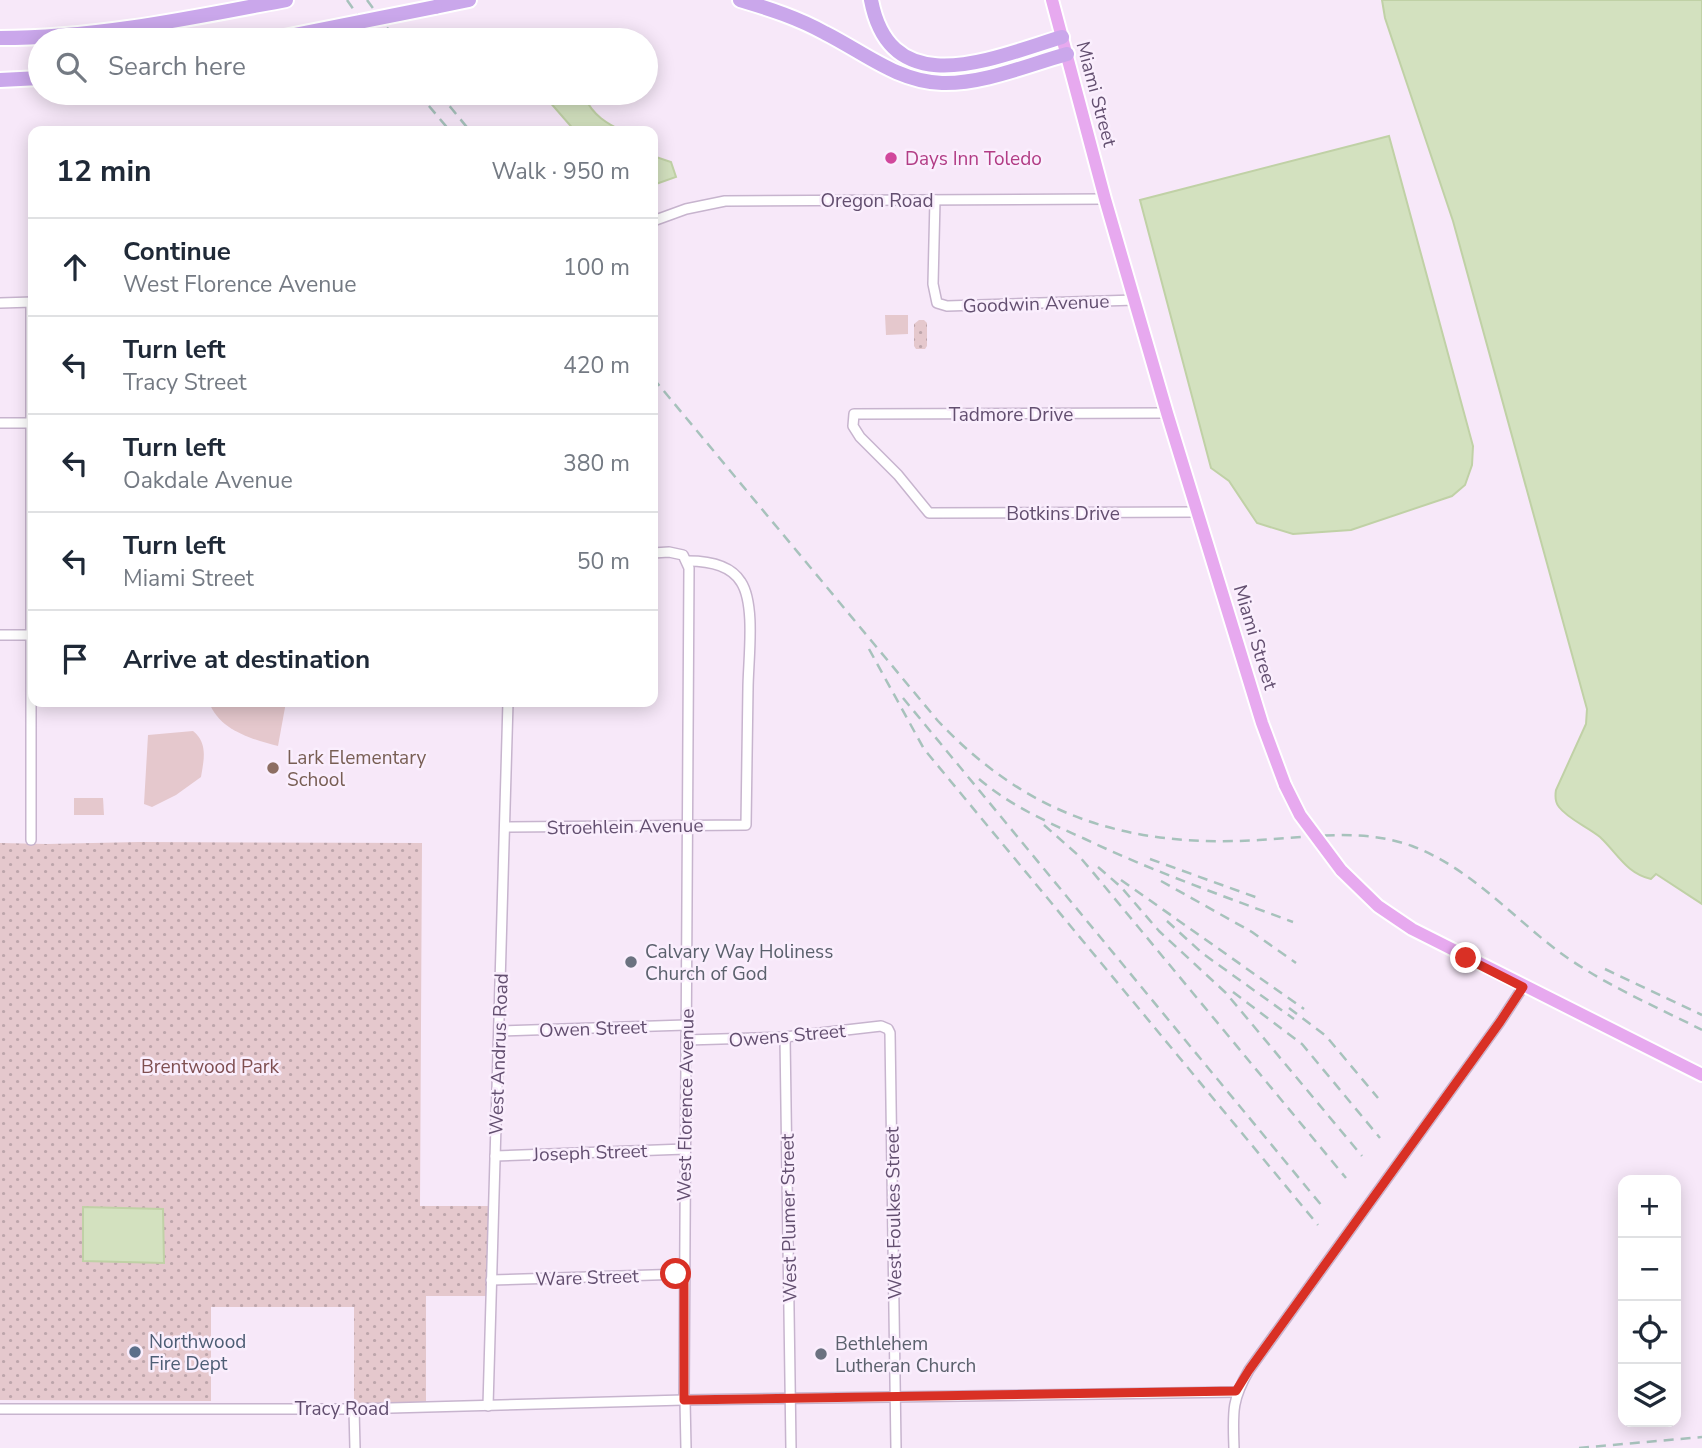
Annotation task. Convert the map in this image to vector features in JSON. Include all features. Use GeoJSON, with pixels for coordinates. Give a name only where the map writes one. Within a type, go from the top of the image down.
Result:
{"type":"FeatureCollection","features":[{"type":"Feature","properties":{"kind":"highway"},"geometry":{"type":"LineString","coordinates":[[133,28],[286,0]]}},
{"type":"Feature","properties":{"kind":"highway"},"geometry":{"type":"LineString","coordinates":[[331,28],[469,0]]}},
{"type":"Feature","properties":{"kind":"highway"},"geometry":{"type":"LineString","coordinates":[[740,0],[775,10],[824,32],[906,77],[940,83],[963,82],[1067,54]]}},
{"type":"Feature","properties":{"kind":"highway"},"geometry":{"type":"LineString","coordinates":[[870,0],[873,15],[882,34],[898,51],[915,62],[928,66],[965,64],[1062,37]]}},
{"type":"Feature","properties":{"kind":"highway"},"geometry":{"type":"LineString","coordinates":[[0,38],[28,38]]}},
{"type":"Feature","properties":{"kind":"highway"},"geometry":{"type":"LineString","coordinates":[[0,80],[28,79]]}},
{"type":"Feature","properties":{"kind":"main road","name":"Miami Street"},"geometry":{"type":"LineString","coordinates":[[1052,0],[1105,199],[1167,413],[1262,723],[1285,785],[1300,815],[1341,870],[1378,906],[1412,929],[1702,1075]]}},
{"type":"Feature","properties":{"kind":"street","name":"Oregon Road"},"geometry":{"type":"LineString","coordinates":[[658,219],[686,209],[725,201],[1105,199]]}},
{"type":"Feature","properties":{"kind":"street","name":"Goodwin Avenue"},"geometry":{"type":"LineString","coordinates":[[935,200],[933,285],[937,303],[947,306],[1135,300]]}},
{"type":"Feature","properties":{"kind":"street"},"geometry":{"type":"LineString","coordinates":[[0,303],[28,302]]}},
{"type":"Feature","properties":{"kind":"street","name":"Tadmore Drive"},"geometry":{"type":"LineString","coordinates":[[929,513],[898,475],[860,437],[853,426],[854,414],[1167,413]]}},
{"type":"Feature","properties":{"kind":"street"},"geometry":{"type":"LineString","coordinates":[[0,423],[28,423]]}},
{"type":"Feature","properties":{"kind":"street","name":"Botkins Drive"},"geometry":{"type":"LineString","coordinates":[[929,513],[1198,512]]}},
{"type":"Feature","properties":{"kind":"street"},"geometry":{"type":"LineString","coordinates":[[658,553],[678,553],[687,560]]}},
{"type":"Feature","properties":{"kind":"street","name":"Stroehlein Avenue"},"geometry":{"type":"LineString","coordinates":[[505,827],[746,825],[746,593],[740,579],[725,568],[705,561],[687,560]]}},
{"type":"Feature","properties":{"kind":"street","name":"West Florence Avenue"},"geometry":{"type":"LineString","coordinates":[[686,1448],[684,1273],[690,613],[687,560]]}},
{"type":"Feature","properties":{"kind":"street"},"geometry":{"type":"LineString","coordinates":[[0,635],[28,635]]}},
{"type":"Feature","properties":{"kind":"street"},"geometry":{"type":"LineString","coordinates":[[31,707],[31,840]]}},
{"type":"Feature","properties":{"kind":"street","name":"West Andrus Road"},"geometry":{"type":"LineString","coordinates":[[488,1406],[508,707]]}},
{"type":"Feature","properties":{"kind":"street"},"geometry":{"type":"LineString","coordinates":[[1234,1448],[1236,1391],[1249,1370],[1523,987]]}},
{"type":"Feature","properties":{"kind":"street","name":"Owen Street"},"geometry":{"type":"LineString","coordinates":[[499,1031],[686,1025]]}},
{"type":"Feature","properties":{"kind":"street","name":"Owens Street"},"geometry":{"type":"LineString","coordinates":[[686,1040],[785,1037],[877,1027],[888,1029]]}},
{"type":"Feature","properties":{"kind":"street","name":"West Foulkes Street"},"geometry":{"type":"LineString","coordinates":[[888,1029],[897,1448]]}},
{"type":"Feature","properties":{"kind":"street","name":"West Plumer Street"},"geometry":{"type":"LineString","coordinates":[[785,1037],[791,1448]]}},
{"type":"Feature","properties":{"kind":"street","name":"Joseph Street"},"geometry":{"type":"LineString","coordinates":[[495,1156],[685,1149]]}},
{"type":"Feature","properties":{"kind":"street","name":"Ware Street"},"geometry":{"type":"LineString","coordinates":[[491,1280],[684,1273]]}},
{"type":"Feature","properties":{"kind":"street","name":"Tracy Road"},"geometry":{"type":"LineString","coordinates":[[0,1409],[354,1409],[685,1400],[1236,1391]]}},
{"type":"Feature","properties":{"kind":"street"},"geometry":{"type":"LineString","coordinates":[[354,1409],[355,1448]]}},
{"type":"Feature","properties":{"kind":"green space"},"geometry":{"type":"Polygon","coordinates":[[[885,315],[908,315],[908,334],[886,335],[885,315]]]}},
{"type":"Feature","properties":{"kind":"green space"},"geometry":{"type":"Polygon","coordinates":[[[919,320],[927,323],[925,349],[916,349],[914,346],[914,324],[919,320]]]}},
{"type":"Feature","properties":{"kind":"green space"},"geometry":{"type":"Polygon","coordinates":[[[212,707],[285,707],[278,746],[237,732],[212,707]]]}},
{"type":"Feature","properties":{"kind":"green space"},"geometry":{"type":"Polygon","coordinates":[[[193,731],[203,746],[201,777],[176,795],[152,807],[144,804],[148,735],[193,731]]]}},
{"type":"Feature","properties":{"kind":"green space"},"geometry":{"type":"Polygon","coordinates":[[[74,798],[103,798],[104,815],[74,815],[74,798]]]}},
{"type":"Feature","properties":{"kind":"green space","name":"Brentwood Park"},"geometry":{"type":"Polygon","coordinates":[[[0,843],[422,843],[420,1206],[489,1206],[488,1296],[426,1296],[426,1406],[354,1406],[354,1307],[211,1307],[211,1401],[0,1400],[0,843]]]}},
{"type":"Feature","properties":{"kind":"shaded area"},"geometry":{"type":"Polygon","coordinates":[[[1382,0],[1702,0],[1702,904],[1656,874],[1651,879],[1635,872],[1600,837],[1568,815],[1557,803],[1556,790],[1586,724],[1587,709],[1453,221],[1385,18],[1382,0]]]}},
{"type":"Feature","properties":{"kind":"shaded area"},"geometry":{"type":"Polygon","coordinates":[[[552,105],[589,105],[596,114],[614,126],[571,126],[552,105]]]}},
{"type":"Feature","properties":{"kind":"shaded area"},"geometry":{"type":"Polygon","coordinates":[[[1389,136],[1473,446],[1472,465],[1465,485],[1452,496],[1351,530],[1293,534],[1257,523],[1229,481],[1211,468],[1140,200],[1389,136]]]}},
{"type":"Feature","properties":{"kind":"shaded area"},"geometry":{"type":"Polygon","coordinates":[[[658,158],[671,162],[676,177],[658,183],[658,158]]]}},
{"type":"Feature","properties":{"kind":"shaded area"},"geometry":{"type":"Polygon","coordinates":[[[83,1207],[163,1209],[164,1263],[83,1261],[83,1207]]]}},
{"type":"Feature","properties":{"kind":"railway"},"geometry":{"type":"LineString","coordinates":[[347,0],[367,28]]}},
{"type":"Feature","properties":{"kind":"railway"},"geometry":{"type":"LineString","coordinates":[[367,0],[387,28]]}},
{"type":"Feature","properties":{"kind":"railway"},"geometry":{"type":"LineString","coordinates":[[428,105],[446,126]]}},
{"type":"Feature","properties":{"kind":"railway"},"geometry":{"type":"LineString","coordinates":[[449,105],[466,126]]}},
{"type":"Feature","properties":{"kind":"railway"},"geometry":{"type":"LineString","coordinates":[[658,384],[938,721],[973,754],[1008,781],[1045,803],[1084,820],[1124,831],[1167,838],[1212,841],[1356,835],[1393,840],[1412,846],[1433,855],[1472,880],[1578,965],[1702,1030]]}},
{"type":"Feature","properties":{"kind":"railway"},"geometry":{"type":"LineString","coordinates":[[869,649],[924,749],[1318,1225]]}},
{"type":"Feature","properties":{"kind":"railway"},"geometry":{"type":"LineString","coordinates":[[903,698],[1322,1206]]}},
{"type":"Feature","properties":{"kind":"railway"},"geometry":{"type":"LineString","coordinates":[[979,779],[1030,813],[1110,851],[1293,922]]}},
{"type":"Feature","properties":{"kind":"railway"},"geometry":{"type":"LineString","coordinates":[[1044,825],[1091,870],[1346,1178]]}},
{"type":"Feature","properties":{"kind":"railway"},"geometry":{"type":"LineString","coordinates":[[1150,859],[1258,898]]}},
{"type":"Feature","properties":{"kind":"railway"},"geometry":{"type":"LineString","coordinates":[[1098,867],[1121,887],[1159,931],[1226,993],[1362,1156]]}},
{"type":"Feature","properties":{"kind":"railway"},"geometry":{"type":"LineString","coordinates":[[1121,880],[1304,1009]]}},
{"type":"Feature","properties":{"kind":"railway"},"geometry":{"type":"LineString","coordinates":[[1161,881],[1252,932],[1296,963]]}},
{"type":"Feature","properties":{"kind":"railway"},"geometry":{"type":"LineString","coordinates":[[1167,921],[1202,953],[1294,1019]]}},
{"type":"Feature","properties":{"kind":"railway"},"geometry":{"type":"LineString","coordinates":[[1605,969],[1702,1015]]}},
{"type":"Feature","properties":{"kind":"railway"},"geometry":{"type":"LineString","coordinates":[[1233,992],[1302,1044],[1380,1138]]}},
{"type":"Feature","properties":{"kind":"railway"},"geometry":{"type":"LineString","coordinates":[[1289,1008],[1326,1036],[1378,1098]]}},
{"type":"Feature","properties":{"kind":"railway"},"geometry":{"type":"LineString","coordinates":[[1579,1448],[1702,1437]]}},
{"type":"Feature","properties":{"kind":"place","name":"Days Inn Toledo"},"geometry":{"type":"Point","coordinates":[891,158]}},
{"type":"Feature","properties":{"kind":"place","name":"Lark Elementary School"},"geometry":{"type":"Point","coordinates":[273,768]}},
{"type":"Feature","properties":{"kind":"place","name":"Calvary Way Holiness Church of God"},"geometry":{"type":"Point","coordinates":[631,962]}},
{"type":"Feature","properties":{"kind":"place","name":"Northwood Fire Dept"},"geometry":{"type":"Point","coordinates":[135,1352]}},
{"type":"Feature","properties":{"kind":"place","name":"Bethlehem Lutheran Church"},"geometry":{"type":"Point","coordinates":[821,1354]}},
{"type":"Feature","properties":{"kind":"route"},"geometry":{"type":"LineString","coordinates":[[676,1274],[684,1273],[684,1400],[1236,1391],[1523,987],[1466,958]]}}]}
